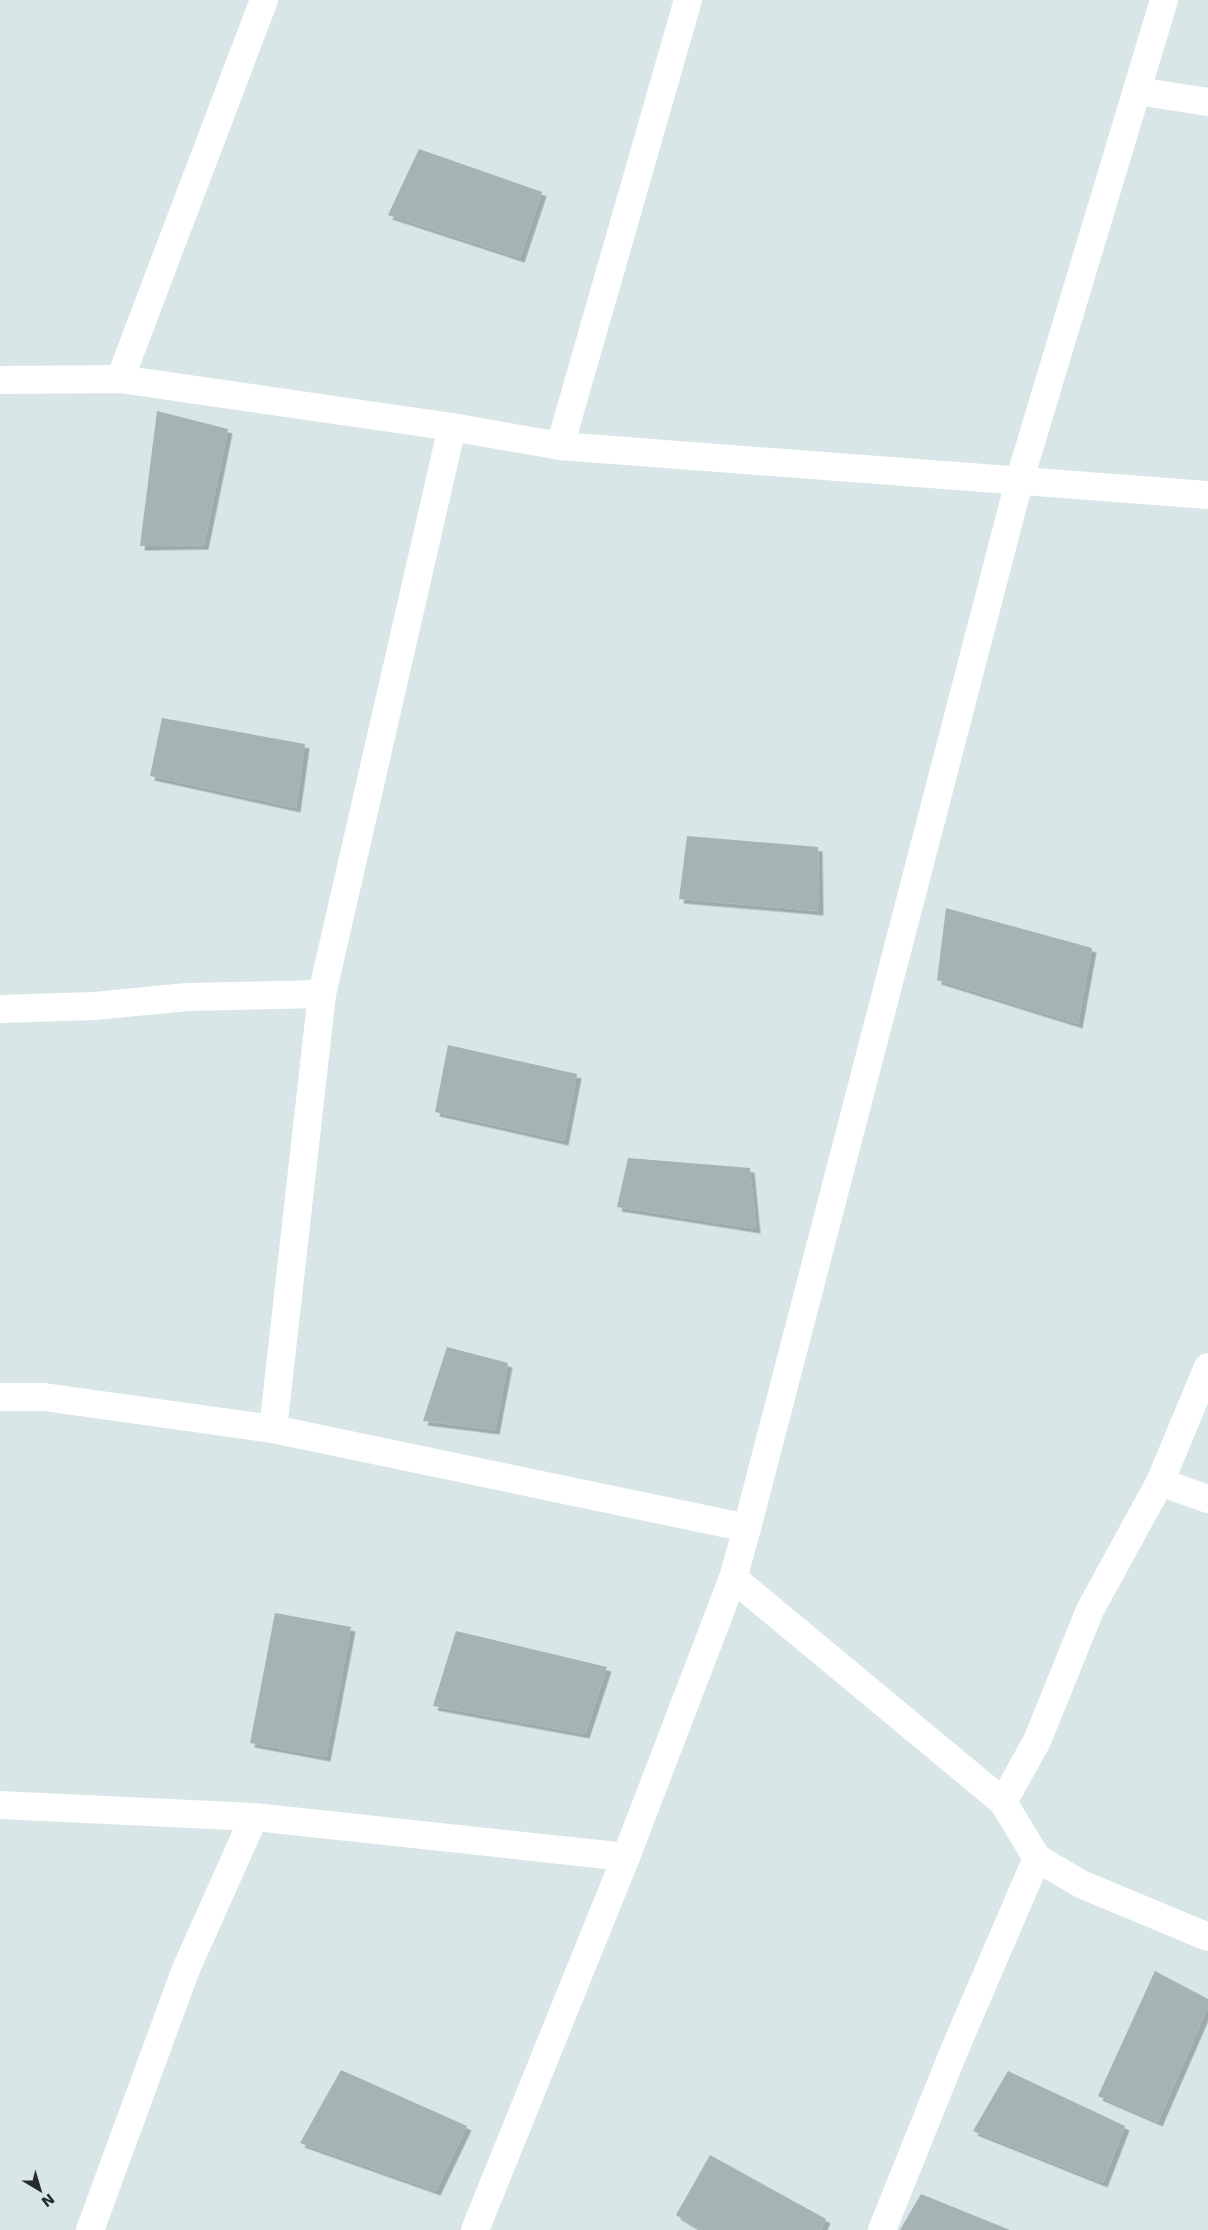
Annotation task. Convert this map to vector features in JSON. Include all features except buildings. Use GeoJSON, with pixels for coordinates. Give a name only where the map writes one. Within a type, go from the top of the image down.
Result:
{"type":"FeatureCollection","features":[{"type":"Feature","properties":{"kind":"street"},"geometry":{"type":"LineString","coordinates":[[120,379],[264,0]]}},
{"type":"Feature","properties":{"kind":"street"},"geometry":{"type":"LineString","coordinates":[[560,446],[688,0]]}},
{"type":"Feature","properties":{"kind":"street"},"geometry":{"type":"LineString","coordinates":[[475,2230],[626,1857],[733,1578],[1019,482],[1164,0]]}},
{"type":"Feature","properties":{"kind":"street"},"geometry":{"type":"LineString","coordinates":[[1137,92],[1208,102]]}},
{"type":"Feature","properties":{"kind":"street"},"geometry":{"type":"LineString","coordinates":[[1,386],[120,379],[452,427],[560,446],[1208,495]]}},
{"type":"Feature","properties":{"kind":"street"},"geometry":{"type":"LineString","coordinates":[[273,1429],[322,994],[452,427]]}},
{"type":"Feature","properties":{"kind":"street"},"geometry":{"type":"LineString","coordinates":[[0,1009],[95,1006],[187,997],[322,994]]}},
{"type":"Feature","properties":{"kind":"street"},"geometry":{"type":"LineString","coordinates":[[1003,1802],[1037,1741],[1090,1610],[1160,1482],[1208,1368]]}},
{"type":"Feature","properties":{"kind":"street"},"geometry":{"type":"LineString","coordinates":[[0,1397],[44,1397],[273,1429],[747,1528]]}},
{"type":"Feature","properties":{"kind":"street"},"geometry":{"type":"LineString","coordinates":[[1160,1482],[1208,1499]]}},
{"type":"Feature","properties":{"kind":"street"},"geometry":{"type":"LineString","coordinates":[[733,1578],[1003,1802],[1037,1858],[1081,1884],[1208,1937]]}},
{"type":"Feature","properties":{"kind":"street"},"geometry":{"type":"LineString","coordinates":[[0,1805],[254,1816],[626,1857]]}},
{"type":"Feature","properties":{"kind":"street"},"geometry":{"type":"LineString","coordinates":[[90,2230],[186,1969],[254,1816]]}},
{"type":"Feature","properties":{"kind":"street"},"geometry":{"type":"LineString","coordinates":[[882,2230],[958,2042],[1037,1858]]}}]}
